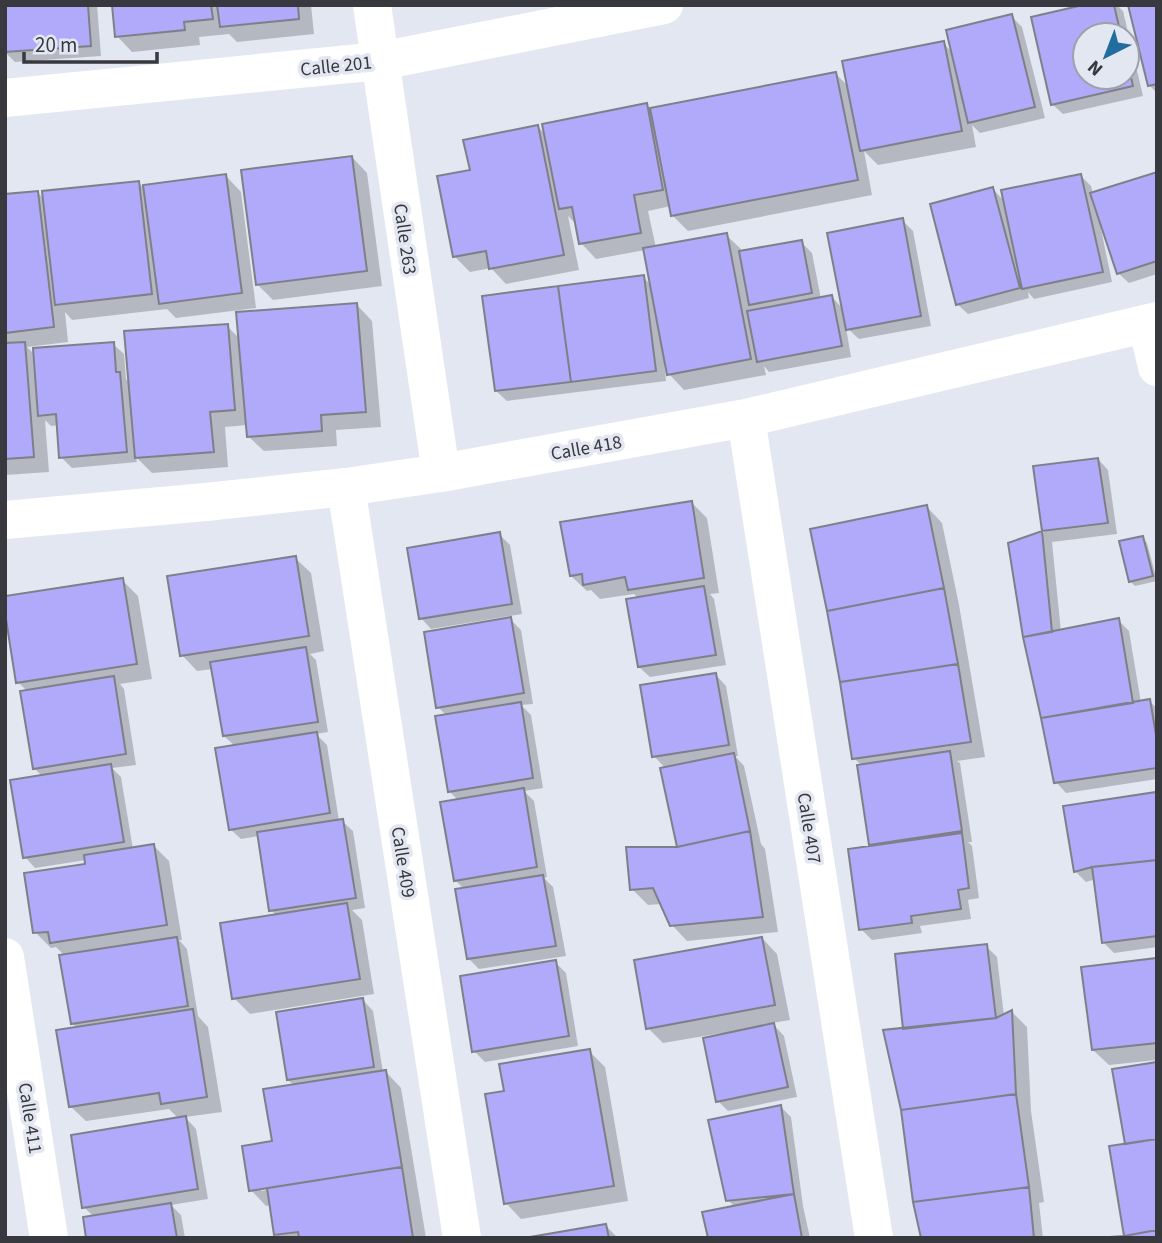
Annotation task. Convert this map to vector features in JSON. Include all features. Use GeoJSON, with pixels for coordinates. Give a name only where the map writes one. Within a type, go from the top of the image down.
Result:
{"type":"FeatureCollection","features":[{"type":"Feature","properties":{"kind":"street","name":"Calle 263"},"geometry":{"type":"LineString","coordinates":[[372,5],[441,473]]}},
{"type":"Feature","properties":{"kind":"street","name":"Calle 201"},"geometry":{"type":"LineString","coordinates":[[5,98],[380,61],[664,5]]}},
{"type":"Feature","properties":{"kind":"street","name":"Calle 418"},"geometry":{"type":"LineString","coordinates":[[5,520],[346,487],[441,473],[746,418],[1152,322]]}},
{"type":"Feature","properties":{"kind":"street"},"geometry":{"type":"LineString","coordinates":[[1152,322],[1157,367]]}},
{"type":"Feature","properties":{"kind":"street","name":"Calle 407"},"geometry":{"type":"LineString","coordinates":[[746,418],[874,1238]]}},
{"type":"Feature","properties":{"kind":"street","name":"Calle 409"},"geometry":{"type":"LineString","coordinates":[[346,487],[461,1238]]}},
{"type":"Feature","properties":{"kind":"street","name":"Calle 411"},"geometry":{"type":"LineString","coordinates":[[5,957],[49,1238]]}},
{"type":"Feature","properties":{"kind":"building"},"geometry":{"type":"Polygon","coordinates":[[[5,5],[88,5],[91,46],[5,52],[5,5]]]}},
{"type":"Feature","properties":{"kind":"building"},"geometry":{"type":"Polygon","coordinates":[[[112,5],[211,5],[213,19],[184,22],[185,30],[115,37],[112,5]]]}},
{"type":"Feature","properties":{"kind":"building"},"geometry":{"type":"Polygon","coordinates":[[[217,5],[298,5],[299,19],[220,27],[217,5]]]}},
{"type":"Feature","properties":{"kind":"building"},"geometry":{"type":"Polygon","coordinates":[[[1083,5],[1114,5],[1118,21],[1071,21],[1071,91],[1111,91],[1051,105],[1031,17],[1083,5]]]}},
{"type":"Feature","properties":{"kind":"building"},"geometry":{"type":"Polygon","coordinates":[[[1128,5],[1157,5],[1157,84],[1148,86],[1141,58],[1141,21],[1132,21],[1128,5]]]}},
{"type":"Feature","properties":{"kind":"building"},"geometry":{"type":"Polygon","coordinates":[[[1012,14],[1035,107],[968,123],[946,30],[1012,14]]]}},
{"type":"Feature","properties":{"kind":"building"},"geometry":{"type":"Polygon","coordinates":[[[944,41],[962,131],[860,151],[842,61],[944,41]]]}},
{"type":"Feature","properties":{"kind":"building"},"geometry":{"type":"Polygon","coordinates":[[[836,72],[858,180],[671,216],[650,108],[836,72]]]}},
{"type":"Feature","properties":{"kind":"building"},"geometry":{"type":"Polygon","coordinates":[[[647,103],[663,190],[634,195],[641,233],[579,244],[572,207],[559,209],[542,124],[647,103]]]}},
{"type":"Feature","properties":{"kind":"building"},"geometry":{"type":"Polygon","coordinates":[[[538,125],[564,255],[489,269],[486,251],[453,257],[437,176],[470,170],[463,140],[538,125]]]}},
{"type":"Feature","properties":{"kind":"building"},"geometry":{"type":"Polygon","coordinates":[[[352,156],[367,271],[256,285],[241,170],[352,156]]]}},
{"type":"Feature","properties":{"kind":"building"},"geometry":{"type":"Polygon","coordinates":[[[1157,172],[1157,261],[1117,274],[1090,193],[1157,172]]]}},
{"type":"Feature","properties":{"kind":"building"},"geometry":{"type":"Polygon","coordinates":[[[226,174],[242,293],[159,304],[143,185],[226,174]]]}},
{"type":"Feature","properties":{"kind":"building"},"geometry":{"type":"Polygon","coordinates":[[[1081,174],[1103,272],[1022,289],[1001,190],[1081,174]]]}},
{"type":"Feature","properties":{"kind":"building"},"geometry":{"type":"Polygon","coordinates":[[[139,181],[152,294],[55,305],[42,191],[139,181]]]}},
{"type":"Feature","properties":{"kind":"building"},"geometry":{"type":"Polygon","coordinates":[[[993,187],[1020,288],[956,305],[930,204],[993,187]]]}},
{"type":"Feature","properties":{"kind":"building"},"geometry":{"type":"Polygon","coordinates":[[[38,191],[54,327],[5,333],[5,194],[38,191]]]}},
{"type":"Feature","properties":{"kind":"building"},"geometry":{"type":"Polygon","coordinates":[[[903,218],[921,316],[846,330],[827,233],[903,218]]]}},
{"type":"Feature","properties":{"kind":"building"},"geometry":{"type":"Polygon","coordinates":[[[727,233],[751,359],[667,375],[643,248],[727,233]]]}},
{"type":"Feature","properties":{"kind":"building"},"geometry":{"type":"Polygon","coordinates":[[[802,240],[812,293],[749,305],[739,251],[802,240]]]}},
{"type":"Feature","properties":{"kind":"building"},"geometry":{"type":"Polygon","coordinates":[[[644,275],[656,371],[571,382],[558,286],[644,275]]]}},
{"type":"Feature","properties":{"kind":"building"},"geometry":{"type":"Polygon","coordinates":[[[558,286],[571,382],[495,391],[482,296],[558,286]]]}},
{"type":"Feature","properties":{"kind":"building"},"geometry":{"type":"Polygon","coordinates":[[[832,295],[842,346],[757,362],[747,311],[832,295]]]}},
{"type":"Feature","properties":{"kind":"building"},"geometry":{"type":"Polygon","coordinates":[[[357,303],[366,412],[321,415],[322,431],[247,437],[236,312],[357,303]]]}},
{"type":"Feature","properties":{"kind":"building"},"geometry":{"type":"Polygon","coordinates":[[[228,324],[235,410],[210,412],[214,452],[135,458],[124,331],[228,324]]]}},
{"type":"Feature","properties":{"kind":"building"},"geometry":{"type":"Polygon","coordinates":[[[25,342],[34,457],[5,459],[5,343],[25,342]]]}},
{"type":"Feature","properties":{"kind":"building"},"geometry":{"type":"Polygon","coordinates":[[[114,342],[116,372],[120,372],[127,452],[59,458],[56,414],[38,416],[33,348],[114,342]]]}},
{"type":"Feature","properties":{"kind":"building"},"geometry":{"type":"Polygon","coordinates":[[[1098,458],[1108,523],[1042,531],[1033,466],[1098,458]]]}},
{"type":"Feature","properties":{"kind":"building"},"geometry":{"type":"Polygon","coordinates":[[[692,501],[704,578],[628,590],[625,577],[583,585],[582,574],[570,576],[560,522],[692,501]]]}},
{"type":"Feature","properties":{"kind":"building"},"geometry":{"type":"Polygon","coordinates":[[[927,505],[944,588],[827,611],[810,529],[927,505]]]}},
{"type":"Feature","properties":{"kind":"building"},"geometry":{"type":"Polygon","coordinates":[[[1042,531],[1052,632],[1023,637],[1008,543],[1042,531]]]}},
{"type":"Feature","properties":{"kind":"building"},"geometry":{"type":"Polygon","coordinates":[[[500,532],[512,604],[419,619],[407,548],[500,532]]]}},
{"type":"Feature","properties":{"kind":"building"},"geometry":{"type":"Polygon","coordinates":[[[1143,536],[1153,576],[1129,582],[1119,541],[1143,536]]]}},
{"type":"Feature","properties":{"kind":"building"},"geometry":{"type":"Polygon","coordinates":[[[296,556],[309,636],[180,656],[167,576],[296,556]]]}},
{"type":"Feature","properties":{"kind":"building"},"geometry":{"type":"Polygon","coordinates":[[[123,578],[137,664],[16,683],[5,613],[5,596],[123,578]]]}},
{"type":"Feature","properties":{"kind":"building"},"geometry":{"type":"Polygon","coordinates":[[[704,586],[716,655],[638,667],[626,599],[704,586]]]}},
{"type":"Feature","properties":{"kind":"building"},"geometry":{"type":"Polygon","coordinates":[[[944,588],[958,664],[840,682],[827,611],[944,588]]]}},
{"type":"Feature","properties":{"kind":"building"},"geometry":{"type":"Polygon","coordinates":[[[511,617],[524,693],[436,708],[424,632],[511,617]]]}},
{"type":"Feature","properties":{"kind":"building"},"geometry":{"type":"Polygon","coordinates":[[[1119,618],[1133,703],[1041,718],[1023,637],[1119,618]]]}},
{"type":"Feature","properties":{"kind":"building"},"geometry":{"type":"Polygon","coordinates":[[[306,647],[318,722],[223,736],[210,662],[306,647]]]}},
{"type":"Feature","properties":{"kind":"building"},"geometry":{"type":"Polygon","coordinates":[[[958,664],[971,742],[852,759],[840,682],[958,664]]]}},
{"type":"Feature","properties":{"kind":"building"},"geometry":{"type":"Polygon","coordinates":[[[716,673],[729,745],[652,757],[640,685],[716,673]]]}},
{"type":"Feature","properties":{"kind":"building"},"geometry":{"type":"Polygon","coordinates":[[[114,676],[126,754],[33,769],[20,691],[114,676]]]}},
{"type":"Feature","properties":{"kind":"building"},"geometry":{"type":"Polygon","coordinates":[[[1150,699],[1157,741],[1157,768],[1054,783],[1041,718],[1150,699]]]}},
{"type":"Feature","properties":{"kind":"building"},"geometry":{"type":"Polygon","coordinates":[[[521,702],[533,778],[448,792],[435,716],[521,702]]]}},
{"type":"Feature","properties":{"kind":"building"},"geometry":{"type":"Polygon","coordinates":[[[317,732],[330,813],[229,830],[215,748],[317,732]]]}},
{"type":"Feature","properties":{"kind":"building"},"geometry":{"type":"Polygon","coordinates":[[[950,751],[962,831],[869,845],[857,765],[950,751]]]}},
{"type":"Feature","properties":{"kind":"building"},"geometry":{"type":"Polygon","coordinates":[[[734,753],[750,831],[677,847],[660,768],[734,753]]]}},
{"type":"Feature","properties":{"kind":"building"},"geometry":{"type":"Polygon","coordinates":[[[111,764],[124,842],[23,858],[10,780],[111,764]]]}},
{"type":"Feature","properties":{"kind":"building"},"geometry":{"type":"Polygon","coordinates":[[[524,788],[537,867],[454,881],[440,802],[524,788]]]}},
{"type":"Feature","properties":{"kind":"building"},"geometry":{"type":"Polygon","coordinates":[[[1156,792],[1157,860],[1092,867],[1074,872],[1063,806],[1156,792]]]}},
{"type":"Feature","properties":{"kind":"building"},"geometry":{"type":"Polygon","coordinates":[[[343,819],[356,898],[269,911],[257,832],[343,819]]]}},
{"type":"Feature","properties":{"kind":"building"},"geometry":{"type":"Polygon","coordinates":[[[750,831],[763,917],[670,926],[653,888],[630,890],[626,847],[677,847],[750,831]]]}},
{"type":"Feature","properties":{"kind":"building"},"geometry":{"type":"Polygon","coordinates":[[[962,833],[969,888],[958,890],[961,909],[911,916],[912,923],[859,930],[848,849],[962,833]]]}},
{"type":"Feature","properties":{"kind":"building"},"geometry":{"type":"Polygon","coordinates":[[[154,844],[167,925],[50,943],[48,932],[33,933],[24,873],[85,864],[84,855],[154,844]]]}},
{"type":"Feature","properties":{"kind":"building"},"geometry":{"type":"Polygon","coordinates":[[[1157,860],[1157,936],[1102,943],[1092,867],[1157,860]]]}},
{"type":"Feature","properties":{"kind":"building"},"geometry":{"type":"Polygon","coordinates":[[[543,875],[556,946],[467,959],[455,889],[543,875]]]}},
{"type":"Feature","properties":{"kind":"building"},"geometry":{"type":"Polygon","coordinates":[[[347,903],[360,979],[232,999],[220,923],[347,903]]]}},
{"type":"Feature","properties":{"kind":"building"},"geometry":{"type":"Polygon","coordinates":[[[177,937],[188,1006],[71,1024],[59,955],[177,937]]]}},
{"type":"Feature","properties":{"kind":"building"},"geometry":{"type":"Polygon","coordinates":[[[762,937],[775,1005],[646,1029],[634,960],[762,937]]]}},
{"type":"Feature","properties":{"kind":"building"},"geometry":{"type":"Polygon","coordinates":[[[987,944],[996,1018],[903,1029],[895,954],[987,944]]]}},
{"type":"Feature","properties":{"kind":"building"},"geometry":{"type":"Polygon","coordinates":[[[1157,958],[1157,1043],[1092,1050],[1081,967],[1157,958]]]}},
{"type":"Feature","properties":{"kind":"building"},"geometry":{"type":"Polygon","coordinates":[[[556,960],[569,1036],[472,1052],[460,976],[556,960]]]}},
{"type":"Feature","properties":{"kind":"building"},"geometry":{"type":"Polygon","coordinates":[[[363,998],[374,1067],[287,1080],[276,1012],[363,998]]]}},
{"type":"Feature","properties":{"kind":"building"},"geometry":{"type":"Polygon","coordinates":[[[193,1009],[207,1097],[161,1104],[159,1093],[69,1107],[56,1030],[193,1009]]]}},
{"type":"Feature","properties":{"kind":"building"},"geometry":{"type":"Polygon","coordinates":[[[1012,1010],[1016,1094],[901,1110],[883,1030],[996,1018],[1012,1010]]]}},
{"type":"Feature","properties":{"kind":"building"},"geometry":{"type":"Polygon","coordinates":[[[774,1023],[788,1087],[716,1102],[703,1038],[774,1023]]]}},
{"type":"Feature","properties":{"kind":"building"},"geometry":{"type":"Polygon","coordinates":[[[590,1049],[614,1186],[504,1204],[485,1094],[504,1091],[499,1064],[590,1049]]]}},
{"type":"Feature","properties":{"kind":"building"},"geometry":{"type":"Polygon","coordinates":[[[1157,1062],[1157,1139],[1125,1144],[1112,1069],[1157,1062]]]}},
{"type":"Feature","properties":{"kind":"building"},"geometry":{"type":"Polygon","coordinates":[[[386,1070],[402,1167],[249,1191],[242,1146],[272,1141],[263,1089],[386,1070]]]}},
{"type":"Feature","properties":{"kind":"building"},"geometry":{"type":"Polygon","coordinates":[[[1016,1094],[1029,1187],[913,1202],[901,1110],[1016,1094]]]}},
{"type":"Feature","properties":{"kind":"building"},"geometry":{"type":"Polygon","coordinates":[[[781,1105],[794,1194],[726,1201],[708,1120],[781,1105]]]}},
{"type":"Feature","properties":{"kind":"building"},"geometry":{"type":"Polygon","coordinates":[[[186,1116],[198,1189],[82,1208],[71,1135],[186,1116]]]}},
{"type":"Feature","properties":{"kind":"building"},"geometry":{"type":"Polygon","coordinates":[[[1157,1139],[1157,1230],[1124,1236],[1109,1146],[1157,1139]]]}},
{"type":"Feature","properties":{"kind":"building"},"geometry":{"type":"Polygon","coordinates":[[[402,1167],[413,1238],[299,1238],[298,1232],[274,1235],[267,1188],[402,1167]]]}},
{"type":"Feature","properties":{"kind":"building"},"geometry":{"type":"Polygon","coordinates":[[[1029,1187],[1034,1238],[921,1238],[913,1202],[1029,1187]]]}},
{"type":"Feature","properties":{"kind":"building"},"geometry":{"type":"Polygon","coordinates":[[[794,1194],[802,1238],[708,1238],[702,1212],[794,1194]]]}},
{"type":"Feature","properties":{"kind":"building"},"geometry":{"type":"Polygon","coordinates":[[[171,1203],[177,1238],[86,1238],[83,1217],[171,1203]]]}},
{"type":"Feature","properties":{"kind":"building"},"geometry":{"type":"Polygon","coordinates":[[[606,1224],[609,1238],[524,1238],[606,1224]]]}},
{"type":"Feature","properties":{"kind":"building"},"geometry":{"type":"Polygon","coordinates":[[[1157,1230],[1157,1238],[1095,1238],[1124,1236],[1157,1230]]]}}]}
